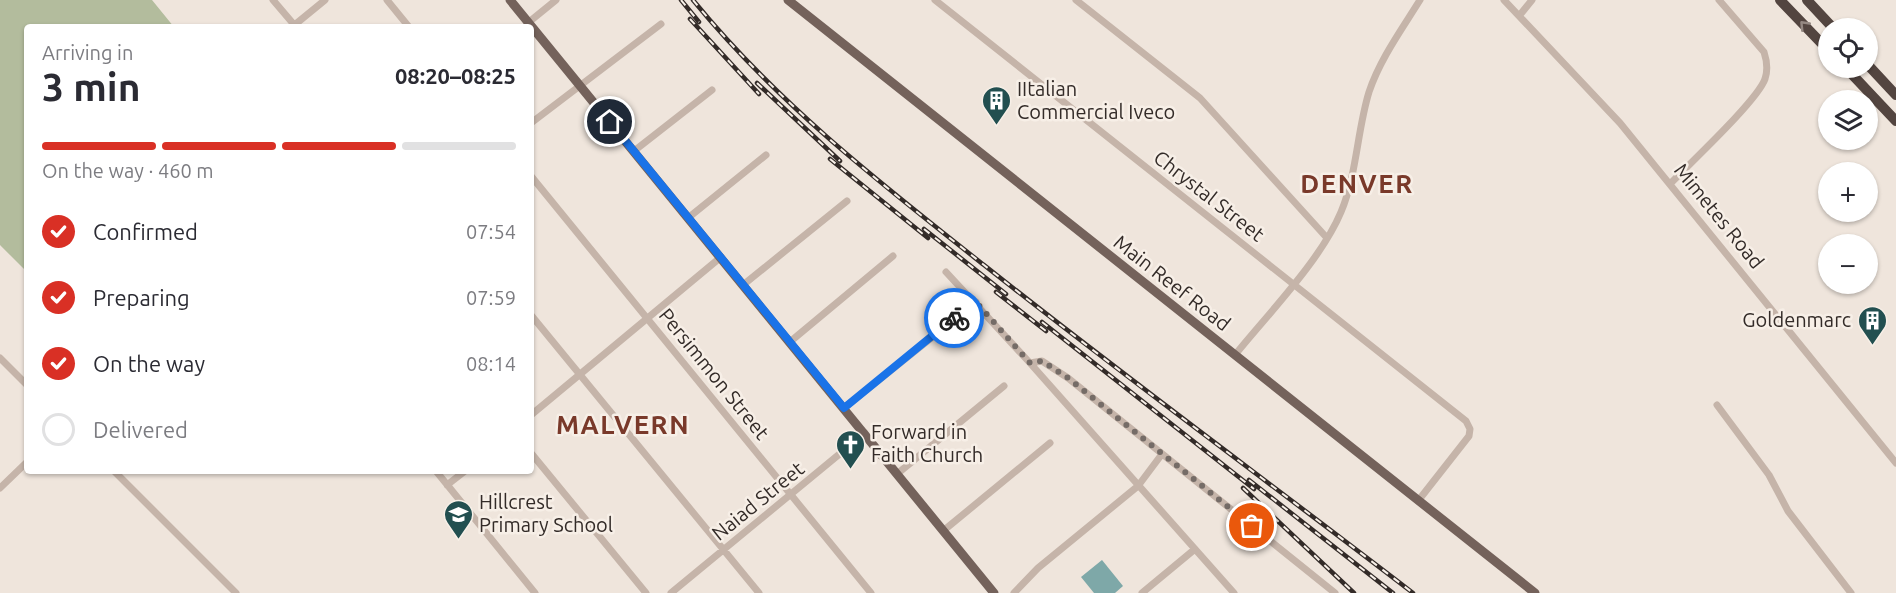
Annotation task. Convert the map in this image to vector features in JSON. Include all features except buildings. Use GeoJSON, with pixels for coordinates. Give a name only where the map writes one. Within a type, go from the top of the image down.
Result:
{"type":"FeatureCollection","features":[{"type":"Feature","properties":{"kind":"highway"},"geometry":{"type":"LineString","coordinates":[[1780,0],[1818,40]]}},
{"type":"Feature","properties":{"kind":"highway"},"geometry":{"type":"LineString","coordinates":[[1807,0],[1824,18]]}},
{"type":"Feature","properties":{"kind":"highway"},"geometry":{"type":"LineString","coordinates":[[1878,76],[1896,95]]}},
{"type":"Feature","properties":{"kind":"highway"},"geometry":{"type":"LineString","coordinates":[[1855,78],[1896,121]]}},
{"type":"Feature","properties":{"kind":"main road"},"geometry":{"type":"LineString","coordinates":[[510,0],[528,22]]}},
{"type":"Feature","properties":{"kind":"main road","name":"Main Reef Road"},"geometry":{"type":"LineString","coordinates":[[788,0],[1535,593]]}},
{"type":"Feature","properties":{"kind":"main road"},"geometry":{"type":"LineString","coordinates":[[534,29],[791,341],[994,593]]}},
{"type":"Feature","properties":{"kind":"street"},"geometry":{"type":"LineString","coordinates":[[273,0],[292,24]]}},
{"type":"Feature","properties":{"kind":"street"},"geometry":{"type":"LineString","coordinates":[[296,24],[324,0]]}},
{"type":"Feature","properties":{"kind":"street"},"geometry":{"type":"LineString","coordinates":[[387,0],[407,24]]}},
{"type":"Feature","properties":{"kind":"street"},"geometry":{"type":"LineString","coordinates":[[528,22],[556,0]]}},
{"type":"Feature","properties":{"kind":"street","name":"Chrystal Street"},"geometry":{"type":"LineString","coordinates":[[935,0],[1463,418],[1470,429],[1469,436],[1418,501]]}},
{"type":"Feature","properties":{"kind":"street"},"geometry":{"type":"LineString","coordinates":[[1076,0],[1200,98],[1327,238]]}},
{"type":"Feature","properties":{"kind":"street"},"geometry":{"type":"LineString","coordinates":[[1234,355],[1327,238],[1342,212],[1353,174],[1364,111],[1374,80],[1420,0]]}},
{"type":"Feature","properties":{"kind":"street","name":"Mimetes Road"},"geometry":{"type":"LineString","coordinates":[[1504,0],[1606,107],[1671,183],[1896,463]]}},
{"type":"Feature","properties":{"kind":"street"},"geometry":{"type":"LineString","coordinates":[[1519,16],[1532,0]]}},
{"type":"Feature","properties":{"kind":"street"},"geometry":{"type":"LineString","coordinates":[[1671,183],[1746,105],[1765,80],[1767,63],[1764,52],[1719,0]]}},
{"type":"Feature","properties":{"kind":"street"},"geometry":{"type":"LineString","coordinates":[[534,121],[580,85],[596,76],[661,24]]}},
{"type":"Feature","properties":{"kind":"street"},"geometry":{"type":"LineString","coordinates":[[634,151],[712,90]]}},
{"type":"Feature","properties":{"kind":"street"},"geometry":{"type":"LineString","coordinates":[[688,218],[766,155]]}},
{"type":"Feature","properties":{"kind":"street","name":"Persimmon Street"},"geometry":{"type":"LineString","coordinates":[[534,180],[871,593]]}},
{"type":"Feature","properties":{"kind":"street"},"geometry":{"type":"LineString","coordinates":[[743,285],[847,201]]}},
{"type":"Feature","properties":{"kind":"street"},"geometry":{"type":"LineString","coordinates":[[791,341],[893,256]]}},
{"type":"Feature","properties":{"kind":"street"},"geometry":{"type":"LineString","coordinates":[[534,412],[721,258]]}},
{"type":"Feature","properties":{"kind":"street"},"geometry":{"type":"LineString","coordinates":[[946,272],[976,302],[1234,593]]}},
{"type":"Feature","properties":{"kind":"street"},"geometry":{"type":"LineString","coordinates":[[844,408],[976,302]]}},
{"type":"Feature","properties":{"kind":"street"},"geometry":{"type":"LineString","coordinates":[[534,319],[759,593]]}},
{"type":"Feature","properties":{"kind":"street"},"geometry":{"type":"LineString","coordinates":[[0,358],[24,382]]}},
{"type":"Feature","properties":{"kind":"street"},"geometry":{"type":"LineString","coordinates":[[1030,363],[1042,361],[1068,378],[1335,593]]}},
{"type":"Feature","properties":{"kind":"street"},"geometry":{"type":"LineString","coordinates":[[897,474],[1005,386]]}},
{"type":"Feature","properties":{"kind":"street"},"geometry":{"type":"LineString","coordinates":[[1717,405],[1769,475],[1788,511],[1851,593]]}},
{"type":"Feature","properties":{"kind":"street","name":"Naiad Street"},"geometry":{"type":"LineString","coordinates":[[671,593],[865,433]]}},
{"type":"Feature","properties":{"kind":"street"},"geometry":{"type":"LineString","coordinates":[[943,531],[1050,443]]}},
{"type":"Feature","properties":{"kind":"street"},"geometry":{"type":"LineString","coordinates":[[1014,593],[1038,568],[1138,486],[1162,454]]}},
{"type":"Feature","properties":{"kind":"street"},"geometry":{"type":"LineString","coordinates":[[534,457],[646,593]]}},
{"type":"Feature","properties":{"kind":"street"},"geometry":{"type":"LineString","coordinates":[[0,488],[24,465]]}},
{"type":"Feature","properties":{"kind":"street"},"geometry":{"type":"LineString","coordinates":[[117,474],[237,593]]}},
{"type":"Feature","properties":{"kind":"street"},"geometry":{"type":"LineString","coordinates":[[438,474],[535,593]]}},
{"type":"Feature","properties":{"kind":"street"},"geometry":{"type":"LineString","coordinates":[[447,485],[461,474]]}},
{"type":"Feature","properties":{"kind":"street"},"geometry":{"type":"LineString","coordinates":[[1142,593],[1195,549]]}},
{"type":"Feature","properties":{"kind":"green space"},"geometry":{"type":"Polygon","coordinates":[[[0,0],[152,0],[172,24],[24,24],[24,269],[0,245],[0,0]]]}},
{"type":"Feature","properties":{"kind":"water"},"geometry":{"type":"Polygon","coordinates":[[[1102,560],[1123,586],[1115,593],[1094,593],[1081,577],[1102,560]]]}},
{"type":"Feature","properties":{"kind":"railway"},"geometry":{"type":"LineString","coordinates":[[681,0],[699,22]]}},
{"type":"Feature","properties":{"kind":"railway"},"geometry":{"type":"LineString","coordinates":[[693,0],[759,73],[868,172],[1090,348],[1413,593]]}},
{"type":"Feature","properties":{"kind":"railway"},"geometry":{"type":"LineString","coordinates":[[690,19],[759,94]]}},
{"type":"Feature","properties":{"kind":"railway"},"geometry":{"type":"LineString","coordinates":[[757,83],[840,161]]}},
{"type":"Feature","properties":{"kind":"railway"},"geometry":{"type":"LineString","coordinates":[[830,159],[928,238]]}},
{"type":"Feature","properties":{"kind":"railway"},"geometry":{"type":"LineString","coordinates":[[924,229],[1006,294]]}},
{"type":"Feature","properties":{"kind":"railway"},"geometry":{"type":"LineString","coordinates":[[996,292],[1046,331]]}},
{"type":"Feature","properties":{"kind":"railway"},"geometry":{"type":"LineString","coordinates":[[1042,322],[1254,489]]}},
{"type":"Feature","properties":{"kind":"railway"},"geometry":{"type":"LineString","coordinates":[[1249,480],[1393,593]]}},
{"type":"Feature","properties":{"kind":"railway"},"geometry":{"type":"LineString","coordinates":[[1243,488],[1354,593]]}},
{"type":"Feature","properties":{"kind":"way so far"},"geometry":{"type":"LineString","coordinates":[[954,318],[976,302],[1030,363],[1038,359],[1068,378],[1252,526]]}},
{"type":"Feature","properties":{"kind":"place","name":"IItalian Commercial Iveco"},"geometry":{"type":"Point","coordinates":[996,126]}},
{"type":"Feature","properties":{"kind":"place","name":"Goldenmarc"},"geometry":{"type":"Point","coordinates":[1872,346]}},
{"type":"Feature","properties":{"kind":"place","name":"Forward in Faith Church"},"geometry":{"type":"Point","coordinates":[850,470]}},
{"type":"Feature","properties":{"kind":"place","name":"Hillcrest Primary School"},"geometry":{"type":"Point","coordinates":[458,540]}},
{"type":"Feature","properties":{"kind":"district","name":"DENVER"},"geometry":{"type":"Point","coordinates":[1357,184]}},
{"type":"Feature","properties":{"kind":"district","name":"MALVERN"},"geometry":{"type":"Point","coordinates":[623,425]}},
{"type":"Feature","properties":{"kind":"route"},"geometry":{"type":"LineString","coordinates":[[610,122],[844,408],[954,318]]}}]}
